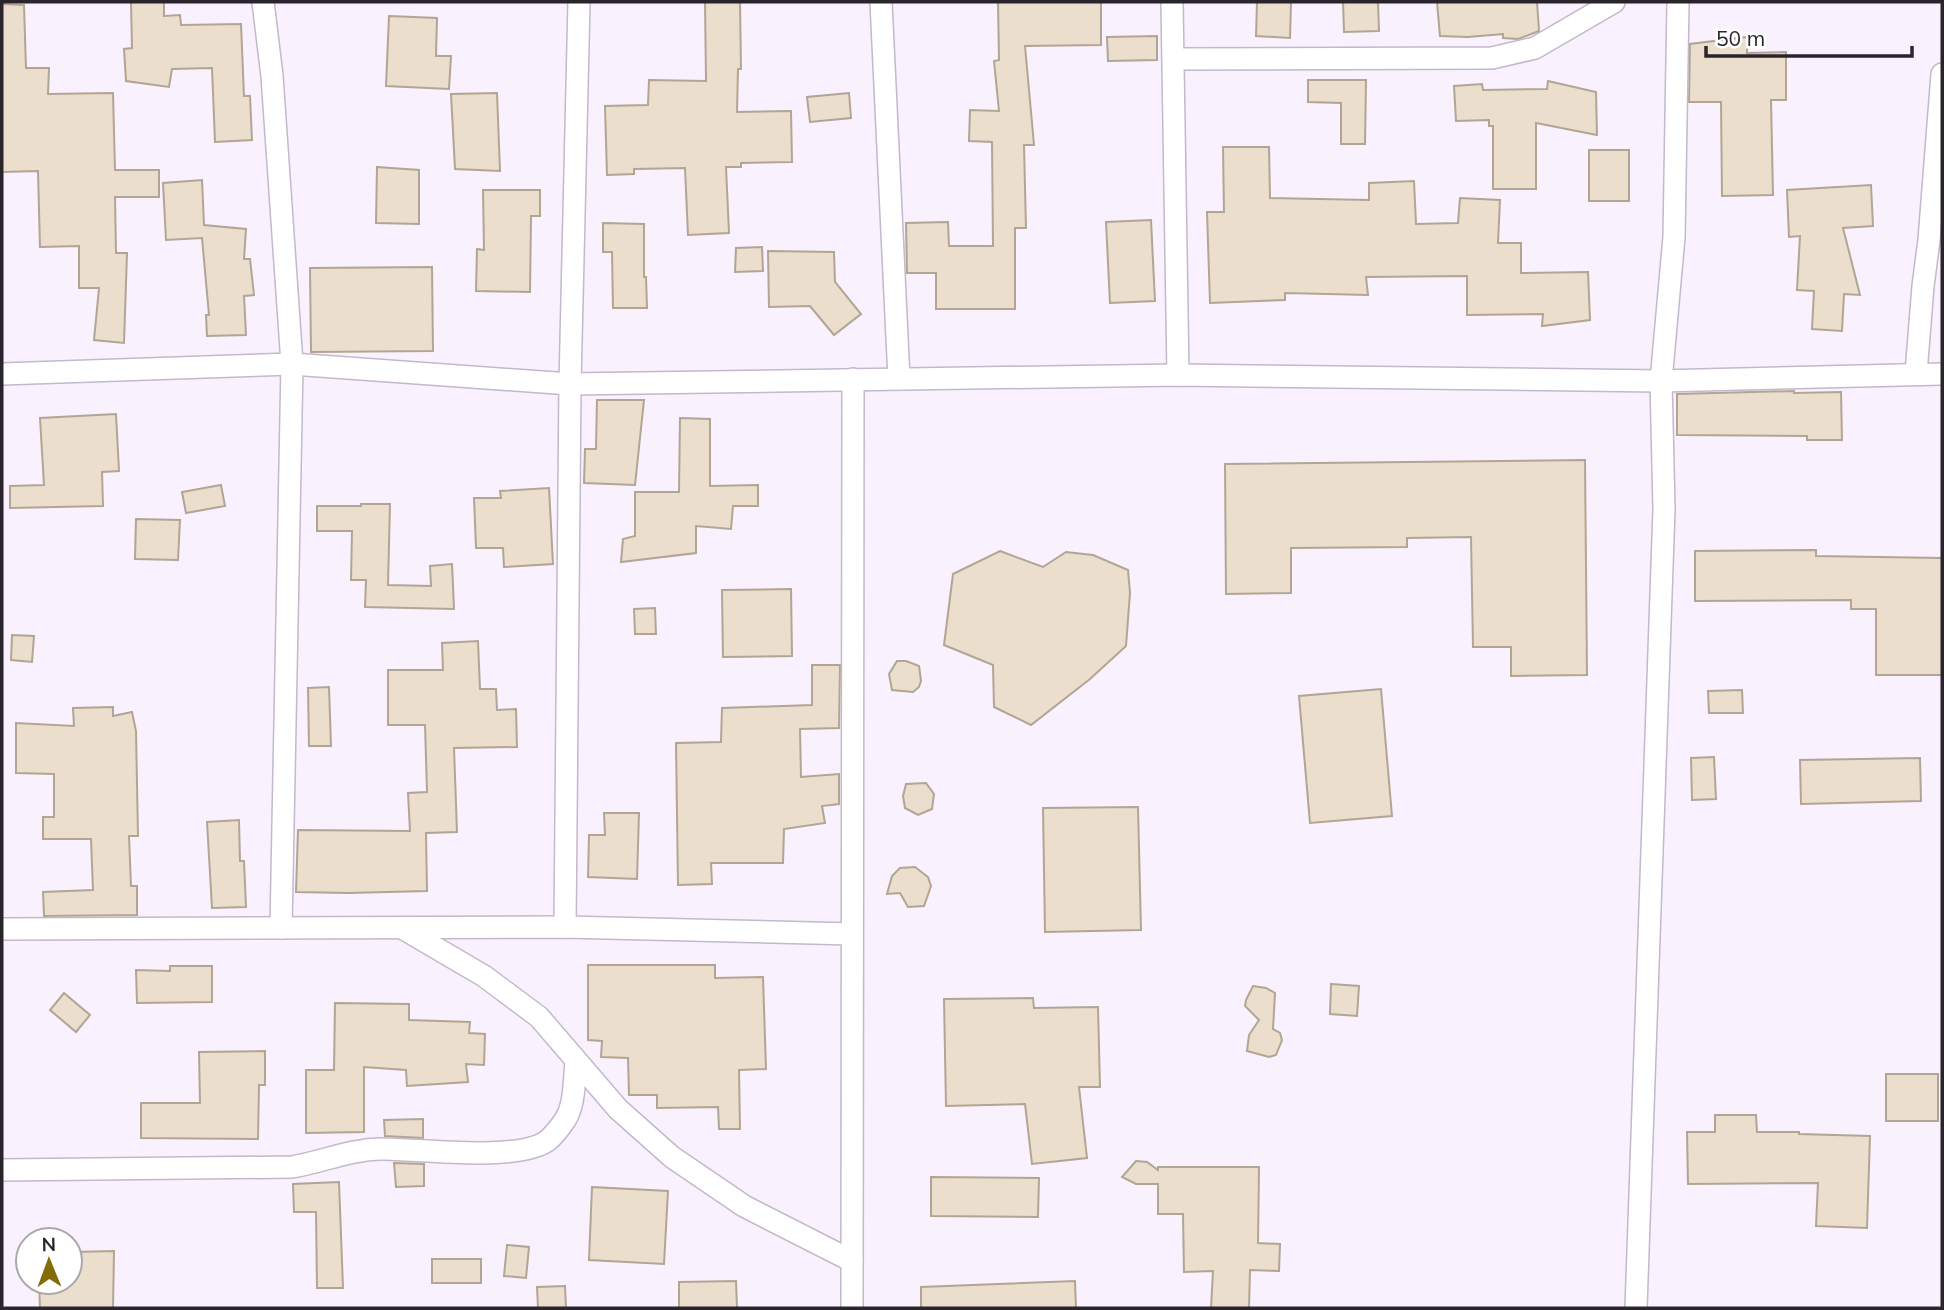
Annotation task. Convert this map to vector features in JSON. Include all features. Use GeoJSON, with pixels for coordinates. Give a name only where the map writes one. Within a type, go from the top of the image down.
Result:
{"type":"FeatureCollection","features":[{"type":"Feature","properties":{"kind":"street"},"geometry":{"type":"LineString","coordinates":[[263,2],[272,76],[292,365],[281,928]]}},
{"type":"Feature","properties":{"kind":"street"},"geometry":{"type":"LineString","coordinates":[[565,927],[570,384],[579,2]]}},
{"type":"Feature","properties":{"kind":"street"},"geometry":{"type":"LineString","coordinates":[[881,2],[899,379]]}},
{"type":"Feature","properties":{"kind":"street"},"geometry":{"type":"LineString","coordinates":[[1172,2],[1178,375]]}},
{"type":"Feature","properties":{"kind":"street"},"geometry":{"type":"LineString","coordinates":[[1173,59],[1492,58],[1535,48],[1614,2]]}},
{"type":"Feature","properties":{"kind":"street"},"geometry":{"type":"LineString","coordinates":[[1636,1308],[1664,509],[1661,381],[1674,237],[1678,2]]}},
{"type":"Feature","properties":{"kind":"street"},"geometry":{"type":"LineString","coordinates":[[1916,373],[1923,286],[1930,240],[1942,74]]}},
{"type":"Feature","properties":{"kind":"street"},"geometry":{"type":"LineString","coordinates":[[2,374],[292,365],[570,384],[1178,375],[1661,381],[1942,374]]}},
{"type":"Feature","properties":{"kind":"street"},"geometry":{"type":"LineString","coordinates":[[852,1308],[853,379]]}},
{"type":"Feature","properties":{"kind":"street"},"geometry":{"type":"LineString","coordinates":[[400,927],[484,976],[539,1017],[618,1109],[672,1157],[744,1206],[852,1261]]}},
{"type":"Feature","properties":{"kind":"street"},"geometry":{"type":"LineString","coordinates":[[2,929],[565,927],[852,934]]}},
{"type":"Feature","properties":{"kind":"street"},"geometry":{"type":"LineString","coordinates":[[2,1170],[292,1167],[320,1162],[349,1152],[379,1149],[510,1153],[547,1141],[566,1119],[573,1093],[576,1062]]}},
{"type":"Feature","properties":{"kind":"building"},"geometry":{"type":"Polygon","coordinates":[[[131,2],[164,2],[164,16],[180,15],[181,25],[241,24],[244,96],[250,96],[252,140],[215,142],[212,68],[172,69],[169,87],[126,81],[124,49],[132,48],[131,2]]]}},
{"type":"Feature","properties":{"kind":"building"},"geometry":{"type":"Polygon","coordinates":[[[705,2],[740,2],[741,69],[738,69],[737,112],[791,111],[792,162],[741,163],[741,167],[726,167],[729,233],[688,235],[685,168],[634,169],[634,174],[607,175],[605,106],[648,105],[649,80],[706,81],[705,2]]]}},
{"type":"Feature","properties":{"kind":"building"},"geometry":{"type":"Polygon","coordinates":[[[998,2],[1101,2],[1101,45],[1025,46],[1034,145],[1024,145],[1026,228],[1015,228],[1015,309],[936,309],[936,273],[907,273],[906,223],[948,222],[949,246],[993,246],[992,142],[969,141],[970,110],[999,111],[994,61],[999,60],[998,2]]]}},
{"type":"Feature","properties":{"kind":"building"},"geometry":{"type":"Polygon","coordinates":[[[1257,2],[1291,2],[1290,38],[1256,36],[1257,2]]]}},
{"type":"Feature","properties":{"kind":"building"},"geometry":{"type":"Polygon","coordinates":[[[1343,2],[1378,2],[1379,31],[1344,32],[1343,2]]]}},
{"type":"Feature","properties":{"kind":"building"},"geometry":{"type":"Polygon","coordinates":[[[1437,2],[1537,2],[1539,31],[1518,39],[1503,38],[1503,34],[1440,36],[1437,2]]]}},
{"type":"Feature","properties":{"kind":"building"},"geometry":{"type":"Polygon","coordinates":[[[2,4],[24,5],[26,68],[49,68],[48,94],[113,93],[115,170],[159,170],[159,197],[115,197],[116,253],[127,253],[124,343],[94,340],[99,288],[79,288],[79,246],[40,247],[38,171],[2,172],[2,4]]]}},
{"type":"Feature","properties":{"kind":"building"},"geometry":{"type":"Polygon","coordinates":[[[389,16],[437,18],[436,56],[451,56],[449,89],[386,86],[389,16]]]}},
{"type":"Feature","properties":{"kind":"building"},"geometry":{"type":"Polygon","coordinates":[[[1157,36],[1157,60],[1108,61],[1107,37],[1157,36]]]}},
{"type":"Feature","properties":{"kind":"building"},"geometry":{"type":"Polygon","coordinates":[[[1747,37],[1747,53],[1786,52],[1786,100],[1771,100],[1773,195],[1722,196],[1721,102],[1689,102],[1690,44],[1747,37]]]}},
{"type":"Feature","properties":{"kind":"building"},"geometry":{"type":"Polygon","coordinates":[[[1308,80],[1366,80],[1365,144],[1341,144],[1341,103],[1308,102],[1308,80]]]}},
{"type":"Feature","properties":{"kind":"building"},"geometry":{"type":"Polygon","coordinates":[[[1548,81],[1596,92],[1597,135],[1536,123],[1536,189],[1493,189],[1493,126],[1489,126],[1489,120],[1456,121],[1454,86],[1482,84],[1483,90],[1547,89],[1548,81]]]}},
{"type":"Feature","properties":{"kind":"building"},"geometry":{"type":"Polygon","coordinates":[[[497,93],[500,171],[455,169],[451,94],[497,93]]]}},
{"type":"Feature","properties":{"kind":"building"},"geometry":{"type":"Polygon","coordinates":[[[849,93],[851,118],[810,122],[807,97],[849,93]]]}},
{"type":"Feature","properties":{"kind":"building"},"geometry":{"type":"Polygon","coordinates":[[[1223,147],[1269,147],[1270,198],[1369,200],[1369,183],[1414,181],[1416,224],[1458,223],[1460,198],[1500,200],[1498,243],[1521,243],[1521,273],[1588,272],[1590,320],[1542,326],[1543,314],[1467,315],[1467,276],[1366,277],[1368,295],[1285,293],[1285,300],[1210,303],[1207,212],[1224,212],[1223,147]]]}},
{"type":"Feature","properties":{"kind":"building"},"geometry":{"type":"Polygon","coordinates":[[[1589,150],[1629,150],[1629,201],[1589,201],[1589,150]]]}},
{"type":"Feature","properties":{"kind":"building"},"geometry":{"type":"Polygon","coordinates":[[[377,167],[419,170],[419,224],[376,223],[377,167]]]}},
{"type":"Feature","properties":{"kind":"building"},"geometry":{"type":"Polygon","coordinates":[[[202,180],[204,225],[246,229],[244,259],[250,259],[254,295],[244,296],[246,335],[207,336],[206,315],[209,315],[202,238],[166,240],[163,183],[202,180]]]}},
{"type":"Feature","properties":{"kind":"building"},"geometry":{"type":"Polygon","coordinates":[[[1871,185],[1873,226],[1843,228],[1860,295],[1844,294],[1842,331],[1812,329],[1814,291],[1797,290],[1800,236],[1789,237],[1787,190],[1871,185]]]}},
{"type":"Feature","properties":{"kind":"building"},"geometry":{"type":"Polygon","coordinates":[[[483,190],[540,190],[540,216],[531,216],[530,292],[476,291],[477,249],[484,250],[483,190]]]}},
{"type":"Feature","properties":{"kind":"building"},"geometry":{"type":"Polygon","coordinates":[[[1151,220],[1155,301],[1110,303],[1106,222],[1151,220]]]}},
{"type":"Feature","properties":{"kind":"building"},"geometry":{"type":"Polygon","coordinates":[[[603,223],[644,224],[647,308],[613,308],[612,252],[603,252],[603,223]]]}},
{"type":"Feature","properties":{"kind":"building"},"geometry":{"type":"Polygon","coordinates":[[[762,247],[763,271],[735,272],[736,248],[762,247]]]}},
{"type":"Feature","properties":{"kind":"building"},"geometry":{"type":"Polygon","coordinates":[[[768,251],[834,252],[835,282],[861,314],[834,335],[810,306],[769,307],[768,251]]]}},
{"type":"Feature","properties":{"kind":"building"},"geometry":{"type":"Polygon","coordinates":[[[432,267],[433,351],[311,352],[310,268],[432,267]]]}},
{"type":"Feature","properties":{"kind":"building"},"geometry":{"type":"Polygon","coordinates":[[[1841,392],[1842,440],[1807,440],[1807,436],[1677,435],[1677,394],[1841,392]]]}},
{"type":"Feature","properties":{"kind":"building"},"geometry":{"type":"Polygon","coordinates":[[[597,400],[644,400],[635,485],[584,483],[585,449],[596,449],[597,400]]]}},
{"type":"Feature","properties":{"kind":"building"},"geometry":{"type":"Polygon","coordinates":[[[116,414],[119,471],[102,472],[103,506],[10,508],[10,486],[44,485],[40,418],[116,414]]]}},
{"type":"Feature","properties":{"kind":"building"},"geometry":{"type":"Polygon","coordinates":[[[680,418],[710,419],[710,486],[758,485],[758,506],[733,506],[731,529],[696,526],[696,553],[621,562],[623,539],[635,536],[635,492],[679,492],[680,418]]]}},
{"type":"Feature","properties":{"kind":"building"},"geometry":{"type":"Polygon","coordinates":[[[1585,460],[1587,675],[1511,676],[1511,647],[1473,647],[1471,537],[1407,538],[1407,547],[1291,548],[1291,593],[1226,594],[1225,464],[1585,460]]]}},
{"type":"Feature","properties":{"kind":"building"},"geometry":{"type":"Polygon","coordinates":[[[221,485],[225,506],[186,513],[182,492],[221,485]]]}},
{"type":"Feature","properties":{"kind":"building"},"geometry":{"type":"Polygon","coordinates":[[[549,488],[553,564],[504,567],[503,548],[476,548],[474,498],[501,498],[500,491],[549,488]]]}},
{"type":"Feature","properties":{"kind":"building"},"geometry":{"type":"Polygon","coordinates":[[[390,504],[388,585],[431,586],[430,566],[452,564],[454,609],[365,607],[366,580],[351,580],[352,531],[317,531],[317,506],[390,504]]]}},
{"type":"Feature","properties":{"kind":"building"},"geometry":{"type":"Polygon","coordinates":[[[136,519],[180,520],[178,560],[135,559],[136,519]]]}},
{"type":"Feature","properties":{"kind":"building"},"geometry":{"type":"Polygon","coordinates":[[[1816,550],[1816,556],[1942,558],[1942,675],[1876,675],[1876,609],[1851,609],[1851,600],[1695,601],[1695,551],[1816,550]]]}},
{"type":"Feature","properties":{"kind":"building"},"geometry":{"type":"Polygon","coordinates":[[[1000,551],[1043,567],[1066,552],[1093,555],[1128,570],[1130,593],[1126,646],[1090,679],[1031,725],[994,707],[993,665],[944,645],[953,574],[1000,551]]]}},
{"type":"Feature","properties":{"kind":"building"},"geometry":{"type":"Polygon","coordinates":[[[791,589],[792,656],[723,657],[722,590],[791,589]]]}},
{"type":"Feature","properties":{"kind":"building"},"geometry":{"type":"Polygon","coordinates":[[[655,608],[656,634],[635,634],[634,609],[655,608]]]}},
{"type":"Feature","properties":{"kind":"building"},"geometry":{"type":"Polygon","coordinates":[[[12,635],[34,636],[32,662],[11,660],[12,635]]]}},
{"type":"Feature","properties":{"kind":"building"},"geometry":{"type":"Polygon","coordinates":[[[478,641],[480,689],[496,689],[497,710],[516,709],[517,747],[454,748],[457,832],[426,833],[427,891],[296,892],[298,830],[410,831],[408,793],[427,792],[425,725],[388,725],[388,670],[443,670],[442,643],[478,641]]]}},
{"type":"Feature","properties":{"kind":"building"},"geometry":{"type":"Polygon","coordinates":[[[897,661],[919,666],[921,681],[913,692],[892,690],[889,674],[897,661]]]}},
{"type":"Feature","properties":{"kind":"building"},"geometry":{"type":"Polygon","coordinates":[[[812,665],[840,665],[839,728],[800,729],[801,777],[839,774],[839,804],[822,806],[825,823],[784,829],[783,863],[711,863],[712,884],[678,885],[676,743],[721,742],[722,708],[812,705],[812,665]]]}},
{"type":"Feature","properties":{"kind":"building"},"geometry":{"type":"Polygon","coordinates":[[[329,687],[331,746],[309,746],[308,688],[329,687]]]}},
{"type":"Feature","properties":{"kind":"building"},"geometry":{"type":"Polygon","coordinates":[[[1381,689],[1392,816],[1310,823],[1299,696],[1381,689]]]}},
{"type":"Feature","properties":{"kind":"building"},"geometry":{"type":"Polygon","coordinates":[[[1742,690],[1743,713],[1709,713],[1708,691],[1742,690]]]}},
{"type":"Feature","properties":{"kind":"building"},"geometry":{"type":"Polygon","coordinates":[[[113,707],[113,716],[132,712],[136,731],[138,836],[129,836],[131,886],[137,886],[137,915],[44,916],[43,892],[93,890],[91,839],[43,839],[43,817],[54,817],[54,774],[16,773],[16,723],[74,726],[73,708],[113,707]]]}},
{"type":"Feature","properties":{"kind":"building"},"geometry":{"type":"Polygon","coordinates":[[[1714,757],[1716,799],[1692,800],[1691,758],[1714,757]]]}},
{"type":"Feature","properties":{"kind":"building"},"geometry":{"type":"Polygon","coordinates":[[[1920,758],[1921,801],[1801,804],[1800,760],[1920,758]]]}},
{"type":"Feature","properties":{"kind":"building"},"geometry":{"type":"Polygon","coordinates":[[[926,783],[934,794],[932,809],[918,815],[905,808],[903,796],[906,784],[926,783]]]}},
{"type":"Feature","properties":{"kind":"building"},"geometry":{"type":"Polygon","coordinates":[[[1138,807],[1141,930],[1045,932],[1043,808],[1138,807]]]}},
{"type":"Feature","properties":{"kind":"building"},"geometry":{"type":"Polygon","coordinates":[[[604,813],[639,813],[637,879],[588,877],[589,835],[605,835],[604,813]]]}},
{"type":"Feature","properties":{"kind":"building"},"geometry":{"type":"Polygon","coordinates":[[[239,820],[240,861],[244,861],[246,907],[212,908],[207,822],[239,820]]]}},
{"type":"Feature","properties":{"kind":"building"},"geometry":{"type":"Polygon","coordinates":[[[915,867],[928,877],[931,886],[924,906],[908,907],[900,893],[887,894],[892,876],[900,868],[915,867]]]}},
{"type":"Feature","properties":{"kind":"building"},"geometry":{"type":"Polygon","coordinates":[[[588,965],[715,965],[715,978],[763,977],[766,1069],[739,1070],[740,1129],[719,1129],[718,1107],[657,1108],[657,1095],[629,1095],[628,1058],[601,1057],[602,1041],[588,1040],[588,965]]]}},
{"type":"Feature","properties":{"kind":"building"},"geometry":{"type":"Polygon","coordinates":[[[170,966],[212,966],[212,1002],[137,1003],[136,970],[170,971],[170,966]]]}},
{"type":"Feature","properties":{"kind":"building"},"geometry":{"type":"Polygon","coordinates":[[[1331,984],[1359,986],[1357,1016],[1330,1014],[1331,984]]]}},
{"type":"Feature","properties":{"kind":"building"},"geometry":{"type":"Polygon","coordinates":[[[1253,986],[1275,993],[1273,1029],[1280,1033],[1282,1040],[1276,1055],[1269,1057],[1247,1051],[1249,1035],[1259,1020],[1245,1006],[1253,986]]]}},
{"type":"Feature","properties":{"kind":"building"},"geometry":{"type":"Polygon","coordinates":[[[64,993],[90,1015],[76,1032],[50,1010],[64,993]]]}},
{"type":"Feature","properties":{"kind":"building"},"geometry":{"type":"Polygon","coordinates":[[[1033,998],[1034,1008],[1098,1007],[1100,1087],[1079,1087],[1087,1158],[1032,1164],[1025,1104],[946,1106],[944,999],[1033,998]]]}},
{"type":"Feature","properties":{"kind":"building"},"geometry":{"type":"Polygon","coordinates":[[[335,1003],[409,1004],[409,1020],[470,1022],[469,1033],[485,1034],[484,1065],[466,1064],[468,1082],[407,1086],[406,1070],[364,1067],[364,1132],[306,1133],[306,1070],[334,1070],[335,1003]]]}},
{"type":"Feature","properties":{"kind":"building"},"geometry":{"type":"Polygon","coordinates":[[[265,1051],[265,1085],[259,1085],[258,1139],[141,1138],[141,1103],[200,1103],[199,1052],[265,1051]]]}},
{"type":"Feature","properties":{"kind":"building"},"geometry":{"type":"Polygon","coordinates":[[[1886,1074],[1938,1074],[1938,1121],[1886,1121],[1886,1074]]]}},
{"type":"Feature","properties":{"kind":"building"},"geometry":{"type":"Polygon","coordinates":[[[1715,1115],[1756,1115],[1757,1132],[1870,1136],[1867,1228],[1816,1226],[1818,1183],[1688,1184],[1687,1132],[1715,1132],[1715,1115]]]}},
{"type":"Feature","properties":{"kind":"building"},"geometry":{"type":"Polygon","coordinates":[[[423,1119],[423,1138],[385,1136],[384,1120],[423,1119]]]}},
{"type":"Feature","properties":{"kind":"building"},"geometry":{"type":"Polygon","coordinates":[[[1136,1161],[1147,1162],[1158,1170],[1158,1167],[1259,1167],[1258,1243],[1280,1244],[1279,1271],[1250,1270],[1249,1308],[1211,1308],[1213,1271],[1184,1272],[1183,1214],[1158,1214],[1158,1184],[1136,1184],[1122,1177],[1136,1161]]]}},
{"type":"Feature","properties":{"kind":"building"},"geometry":{"type":"Polygon","coordinates":[[[394,1163],[424,1164],[424,1186],[396,1187],[394,1163]]]}},
{"type":"Feature","properties":{"kind":"building"},"geometry":{"type":"Polygon","coordinates":[[[931,1177],[1039,1178],[1038,1217],[931,1216],[931,1177]]]}},
{"type":"Feature","properties":{"kind":"building"},"geometry":{"type":"Polygon","coordinates":[[[339,1182],[343,1288],[317,1288],[316,1212],[294,1212],[293,1184],[339,1182]]]}},
{"type":"Feature","properties":{"kind":"building"},"geometry":{"type":"Polygon","coordinates":[[[592,1187],[668,1191],[664,1264],[589,1260],[592,1187]]]}},
{"type":"Feature","properties":{"kind":"building"},"geometry":{"type":"Polygon","coordinates":[[[507,1245],[529,1247],[526,1278],[504,1276],[507,1245]]]}},
{"type":"Feature","properties":{"kind":"building"},"geometry":{"type":"Polygon","coordinates":[[[114,1251],[113,1308],[40,1308],[40,1296],[84,1296],[84,1252],[114,1251]]]}},
{"type":"Feature","properties":{"kind":"building"},"geometry":{"type":"Polygon","coordinates":[[[432,1259],[481,1259],[481,1283],[432,1283],[432,1259]]]}},
{"type":"Feature","properties":{"kind":"building"},"geometry":{"type":"Polygon","coordinates":[[[736,1281],[737,1308],[679,1308],[679,1282],[736,1281]]]}},
{"type":"Feature","properties":{"kind":"building"},"geometry":{"type":"Polygon","coordinates":[[[1075,1281],[1076,1308],[921,1308],[921,1287],[1075,1281]]]}},
{"type":"Feature","properties":{"kind":"building"},"geometry":{"type":"Polygon","coordinates":[[[565,1286],[566,1308],[538,1308],[537,1287],[565,1286]]]}}]}
